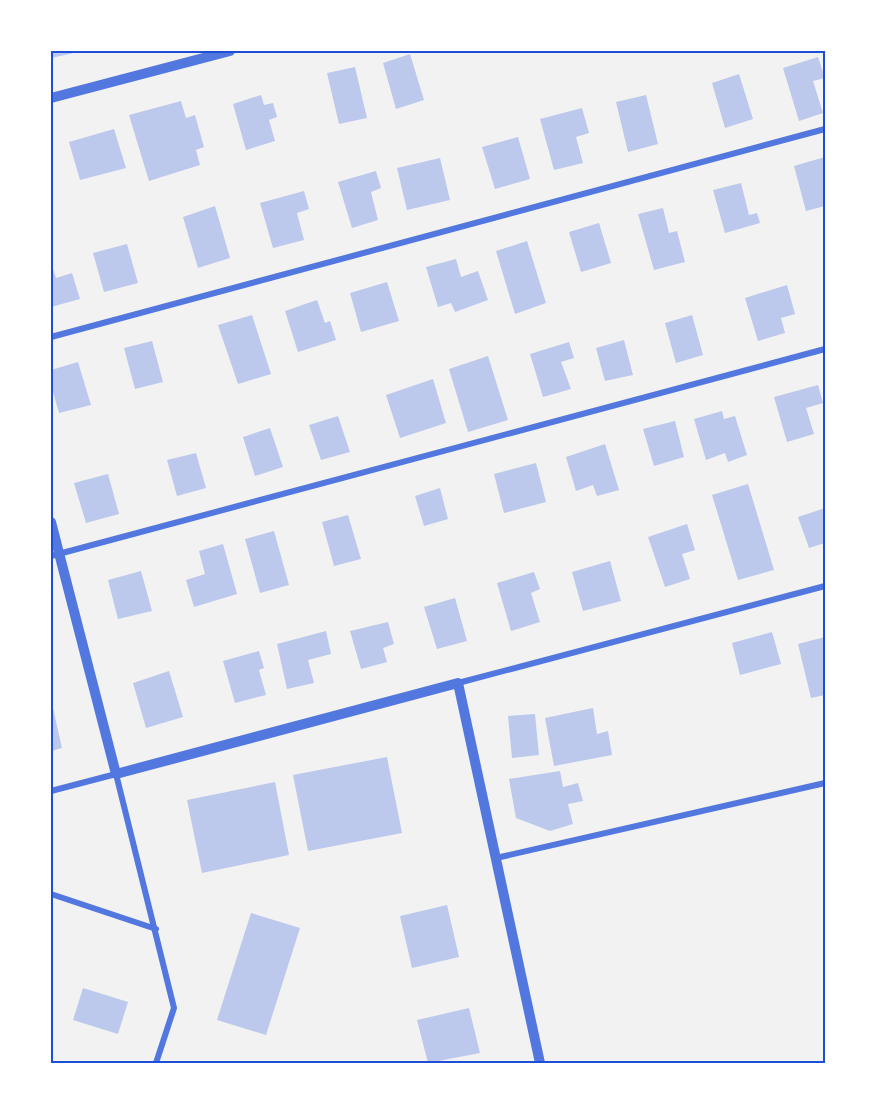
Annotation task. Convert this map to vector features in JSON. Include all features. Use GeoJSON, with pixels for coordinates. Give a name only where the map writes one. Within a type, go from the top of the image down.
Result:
{"type":"FeatureCollection","features":[{"type":"Feature","properties":{"kind":"street"},"geometry":{"type":"LineString","coordinates":[[51,98],[230,51]]}},
{"type":"Feature","properties":{"kind":"street"},"geometry":{"type":"LineString","coordinates":[[51,338],[825,129]]}},
{"type":"Feature","properties":{"kind":"street"},"geometry":{"type":"LineString","coordinates":[[55,555],[825,349]]}},
{"type":"Feature","properties":{"kind":"street"},"geometry":{"type":"LineString","coordinates":[[51,522],[55,555],[116,774],[174,1008],[156,1063]]}},
{"type":"Feature","properties":{"kind":"street"},"geometry":{"type":"LineString","coordinates":[[51,791],[825,586]]}},
{"type":"Feature","properties":{"kind":"street"},"geometry":{"type":"LineString","coordinates":[[458,683],[540,1063]]}},
{"type":"Feature","properties":{"kind":"street"},"geometry":{"type":"LineString","coordinates":[[496,858],[825,783]]}},
{"type":"Feature","properties":{"kind":"street"},"geometry":{"type":"LineString","coordinates":[[51,894],[156,928]]}},
{"type":"Feature","properties":{"kind":"building"},"geometry":{"type":"Polygon","coordinates":[[[51,51],[73,51],[74,53],[51,58],[51,51]]]}},
{"type":"Feature","properties":{"kind":"building"},"geometry":{"type":"Polygon","coordinates":[[[410,54],[424,100],[396,109],[383,63],[410,54]]]}},
{"type":"Feature","properties":{"kind":"building"},"geometry":{"type":"Polygon","coordinates":[[[818,57],[825,78],[813,81],[823,113],[799,121],[783,68],[818,57]]]}},
{"type":"Feature","properties":{"kind":"building"},"geometry":{"type":"Polygon","coordinates":[[[355,67],[367,118],[339,124],[327,73],[355,67]]]}},
{"type":"Feature","properties":{"kind":"building"},"geometry":{"type":"Polygon","coordinates":[[[739,74],[753,119],[725,128],[712,83],[739,74]]]}},
{"type":"Feature","properties":{"kind":"building"},"geometry":{"type":"Polygon","coordinates":[[[261,95],[264,105],[273,103],[277,117],[269,120],[275,141],[246,150],[233,104],[261,95]]]}},
{"type":"Feature","properties":{"kind":"building"},"geometry":{"type":"Polygon","coordinates":[[[646,95],[658,144],[628,152],[616,102],[646,95]]]}},
{"type":"Feature","properties":{"kind":"building"},"geometry":{"type":"Polygon","coordinates":[[[181,101],[186,118],[195,115],[204,147],[196,150],[200,165],[149,181],[129,115],[181,101]]]}},
{"type":"Feature","properties":{"kind":"building"},"geometry":{"type":"Polygon","coordinates":[[[582,108],[589,133],[576,137],[583,163],[554,170],[540,119],[582,108]]]}},
{"type":"Feature","properties":{"kind":"building"},"geometry":{"type":"Polygon","coordinates":[[[114,129],[126,168],[80,180],[69,142],[114,129]]]}},
{"type":"Feature","properties":{"kind":"building"},"geometry":{"type":"Polygon","coordinates":[[[518,137],[530,179],[495,189],[482,147],[518,137]]]}},
{"type":"Feature","properties":{"kind":"building"},"geometry":{"type":"Polygon","coordinates":[[[825,157],[825,206],[806,211],[794,166],[825,157]]]}},
{"type":"Feature","properties":{"kind":"building"},"geometry":{"type":"Polygon","coordinates":[[[440,158],[450,200],[407,210],[397,168],[440,158]]]}},
{"type":"Feature","properties":{"kind":"building"},"geometry":{"type":"Polygon","coordinates":[[[376,171],[381,188],[371,192],[378,220],[352,228],[338,182],[376,171]]]}},
{"type":"Feature","properties":{"kind":"building"},"geometry":{"type":"Polygon","coordinates":[[[741,183],[749,215],[757,213],[760,223],[725,233],[713,190],[741,183]]]}},
{"type":"Feature","properties":{"kind":"building"},"geometry":{"type":"Polygon","coordinates":[[[304,191],[309,209],[297,213],[304,240],[273,248],[260,203],[304,191]]]}},
{"type":"Feature","properties":{"kind":"building"},"geometry":{"type":"Polygon","coordinates":[[[215,206],[230,258],[198,268],[183,217],[215,206]]]}},
{"type":"Feature","properties":{"kind":"building"},"geometry":{"type":"Polygon","coordinates":[[[663,208],[669,233],[677,231],[685,262],[654,270],[638,214],[663,208]]]}},
{"type":"Feature","properties":{"kind":"building"},"geometry":{"type":"Polygon","coordinates":[[[599,223],[611,263],[581,272],[569,232],[599,223]]]}},
{"type":"Feature","properties":{"kind":"building"},"geometry":{"type":"Polygon","coordinates":[[[527,241],[546,303],[515,314],[496,251],[527,241]]]}},
{"type":"Feature","properties":{"kind":"building"},"geometry":{"type":"Polygon","coordinates":[[[127,244],[138,283],[104,292],[93,253],[127,244]]]}},
{"type":"Feature","properties":{"kind":"building"},"geometry":{"type":"Polygon","coordinates":[[[456,259],[461,277],[478,271],[488,300],[455,312],[451,303],[438,307],[426,267],[456,259]]]}},
{"type":"Feature","properties":{"kind":"building"},"geometry":{"type":"Polygon","coordinates":[[[51,264],[56,278],[72,273],[80,299],[51,307],[51,264]]]}},
{"type":"Feature","properties":{"kind":"building"},"geometry":{"type":"Polygon","coordinates":[[[387,282],[399,321],[361,332],[350,293],[387,282]]]}},
{"type":"Feature","properties":{"kind":"building"},"geometry":{"type":"Polygon","coordinates":[[[787,285],[795,314],[781,318],[785,333],[758,341],[745,298],[787,285]]]}},
{"type":"Feature","properties":{"kind":"building"},"geometry":{"type":"Polygon","coordinates":[[[317,300],[325,323],[330,321],[336,340],[298,352],[285,311],[317,300]]]}},
{"type":"Feature","properties":{"kind":"building"},"geometry":{"type":"Polygon","coordinates":[[[252,315],[271,374],[238,384],[218,325],[252,315]]]}},
{"type":"Feature","properties":{"kind":"building"},"geometry":{"type":"Polygon","coordinates":[[[692,315],[703,355],[676,363],[665,323],[692,315]]]}},
{"type":"Feature","properties":{"kind":"building"},"geometry":{"type":"Polygon","coordinates":[[[624,340],[633,375],[605,381],[596,348],[624,340]]]}},
{"type":"Feature","properties":{"kind":"building"},"geometry":{"type":"Polygon","coordinates":[[[152,341],[163,382],[135,389],[124,348],[152,341]]]}},
{"type":"Feature","properties":{"kind":"building"},"geometry":{"type":"Polygon","coordinates":[[[569,342],[574,358],[561,362],[571,389],[543,397],[530,354],[569,342]]]}},
{"type":"Feature","properties":{"kind":"building"},"geometry":{"type":"Polygon","coordinates":[[[488,356],[508,420],[468,432],[449,369],[488,356]]]}},
{"type":"Feature","properties":{"kind":"building"},"geometry":{"type":"Polygon","coordinates":[[[78,362],[91,405],[59,413],[51,385],[51,370],[78,362]]]}},
{"type":"Feature","properties":{"kind":"building"},"geometry":{"type":"Polygon","coordinates":[[[433,379],[446,423],[400,438],[386,395],[433,379]]]}},
{"type":"Feature","properties":{"kind":"building"},"geometry":{"type":"Polygon","coordinates":[[[818,385],[823,403],[806,408],[814,434],[787,442],[774,397],[818,385]]]}},
{"type":"Feature","properties":{"kind":"building"},"geometry":{"type":"Polygon","coordinates":[[[722,411],[724,419],[735,416],[747,455],[728,462],[725,453],[706,460],[694,419],[722,411]]]}},
{"type":"Feature","properties":{"kind":"building"},"geometry":{"type":"Polygon","coordinates":[[[338,416],[350,452],[321,460],[309,425],[338,416]]]}},
{"type":"Feature","properties":{"kind":"building"},"geometry":{"type":"Polygon","coordinates":[[[675,421],[684,457],[654,466],[643,429],[675,421]]]}},
{"type":"Feature","properties":{"kind":"building"},"geometry":{"type":"Polygon","coordinates":[[[270,428],[283,467],[255,476],[243,437],[270,428]]]}},
{"type":"Feature","properties":{"kind":"building"},"geometry":{"type":"Polygon","coordinates":[[[605,444],[619,490],[597,496],[593,485],[576,491],[566,457],[605,444]]]}},
{"type":"Feature","properties":{"kind":"building"},"geometry":{"type":"Polygon","coordinates":[[[196,453],[206,488],[177,496],[167,460],[196,453]]]}},
{"type":"Feature","properties":{"kind":"building"},"geometry":{"type":"Polygon","coordinates":[[[536,463],[546,502],[504,513],[494,474],[536,463]]]}},
{"type":"Feature","properties":{"kind":"building"},"geometry":{"type":"Polygon","coordinates":[[[108,474],[119,514],[86,523],[74,483],[108,474]]]}},
{"type":"Feature","properties":{"kind":"building"},"geometry":{"type":"Polygon","coordinates":[[[748,484],[774,570],[738,580],[712,495],[748,484]]]}},
{"type":"Feature","properties":{"kind":"building"},"geometry":{"type":"Polygon","coordinates":[[[440,488],[448,519],[424,526],[415,496],[440,488]]]}},
{"type":"Feature","properties":{"kind":"building"},"geometry":{"type":"Polygon","coordinates":[[[825,508],[825,543],[809,548],[798,517],[825,508]]]}},
{"type":"Feature","properties":{"kind":"building"},"geometry":{"type":"Polygon","coordinates":[[[348,515],[361,559],[334,566],[322,522],[348,515]]]}},
{"type":"Feature","properties":{"kind":"building"},"geometry":{"type":"Polygon","coordinates":[[[687,524],[695,550],[682,554],[690,579],[665,587],[648,537],[687,524]]]}},
{"type":"Feature","properties":{"kind":"building"},"geometry":{"type":"Polygon","coordinates":[[[274,531],[289,585],[260,593],[245,539],[274,531]]]}},
{"type":"Feature","properties":{"kind":"building"},"geometry":{"type":"Polygon","coordinates":[[[223,544],[237,594],[194,607],[186,580],[205,574],[199,551],[223,544]]]}},
{"type":"Feature","properties":{"kind":"building"},"geometry":{"type":"Polygon","coordinates":[[[610,561],[621,601],[583,611],[572,572],[610,561]]]}},
{"type":"Feature","properties":{"kind":"building"},"geometry":{"type":"Polygon","coordinates":[[[141,571],[152,611],[118,619],[108,580],[141,571]]]}},
{"type":"Feature","properties":{"kind":"building"},"geometry":{"type":"Polygon","coordinates":[[[534,572],[540,589],[531,593],[540,622],[511,631],[497,583],[534,572]]]}},
{"type":"Feature","properties":{"kind":"building"},"geometry":{"type":"Polygon","coordinates":[[[455,598],[467,641],[437,649],[424,607],[455,598]]]}},
{"type":"Feature","properties":{"kind":"building"},"geometry":{"type":"Polygon","coordinates":[[[388,622],[394,644],[383,648],[387,662],[361,669],[350,631],[388,622]]]}},
{"type":"Feature","properties":{"kind":"building"},"geometry":{"type":"Polygon","coordinates":[[[326,631],[331,654],[308,660],[314,683],[287,689],[277,644],[326,631]]]}},
{"type":"Feature","properties":{"kind":"building"},"geometry":{"type":"Polygon","coordinates":[[[772,632],[781,664],[740,675],[732,643],[772,632]]]}},
{"type":"Feature","properties":{"kind":"building"},"geometry":{"type":"Polygon","coordinates":[[[825,637],[825,695],[811,698],[798,644],[825,637]]]}},
{"type":"Feature","properties":{"kind":"building"},"geometry":{"type":"Polygon","coordinates":[[[259,651],[264,668],[259,670],[266,695],[235,703],[223,661],[259,651]]]}},
{"type":"Feature","properties":{"kind":"building"},"geometry":{"type":"Polygon","coordinates":[[[169,671],[183,717],[146,728],[133,683],[169,671]]]}},
{"type":"Feature","properties":{"kind":"building"},"geometry":{"type":"Polygon","coordinates":[[[53,708],[62,748],[51,751],[51,709],[53,708]]]}},
{"type":"Feature","properties":{"kind":"building"},"geometry":{"type":"Polygon","coordinates":[[[593,708],[597,734],[608,731],[612,755],[554,766],[545,718],[593,708]]]}},
{"type":"Feature","properties":{"kind":"building"},"geometry":{"type":"Polygon","coordinates":[[[535,714],[539,755],[512,758],[508,716],[535,714]]]}},
{"type":"Feature","properties":{"kind":"building"},"geometry":{"type":"Polygon","coordinates":[[[387,757],[402,833],[308,851],[293,775],[387,757]]]}},
{"type":"Feature","properties":{"kind":"building"},"geometry":{"type":"Polygon","coordinates":[[[560,771],[563,787],[578,783],[583,801],[568,804],[573,824],[550,831],[516,818],[509,779],[560,771]]]}},
{"type":"Feature","properties":{"kind":"building"},"geometry":{"type":"Polygon","coordinates":[[[275,782],[289,855],[202,873],[187,800],[275,782]]]}},
{"type":"Feature","properties":{"kind":"building"},"geometry":{"type":"Polygon","coordinates":[[[447,905],[459,957],[412,968],[400,916],[447,905]]]}},
{"type":"Feature","properties":{"kind":"building"},"geometry":{"type":"Polygon","coordinates":[[[251,913],[300,928],[266,1035],[217,1020],[251,913]]]}},
{"type":"Feature","properties":{"kind":"building"},"geometry":{"type":"Polygon","coordinates":[[[83,988],[128,1002],[118,1034],[73,1020],[83,988]]]}},
{"type":"Feature","properties":{"kind":"building"},"geometry":{"type":"Polygon","coordinates":[[[469,1008],[480,1053],[428,1063],[417,1020],[469,1008]]]}}]}
